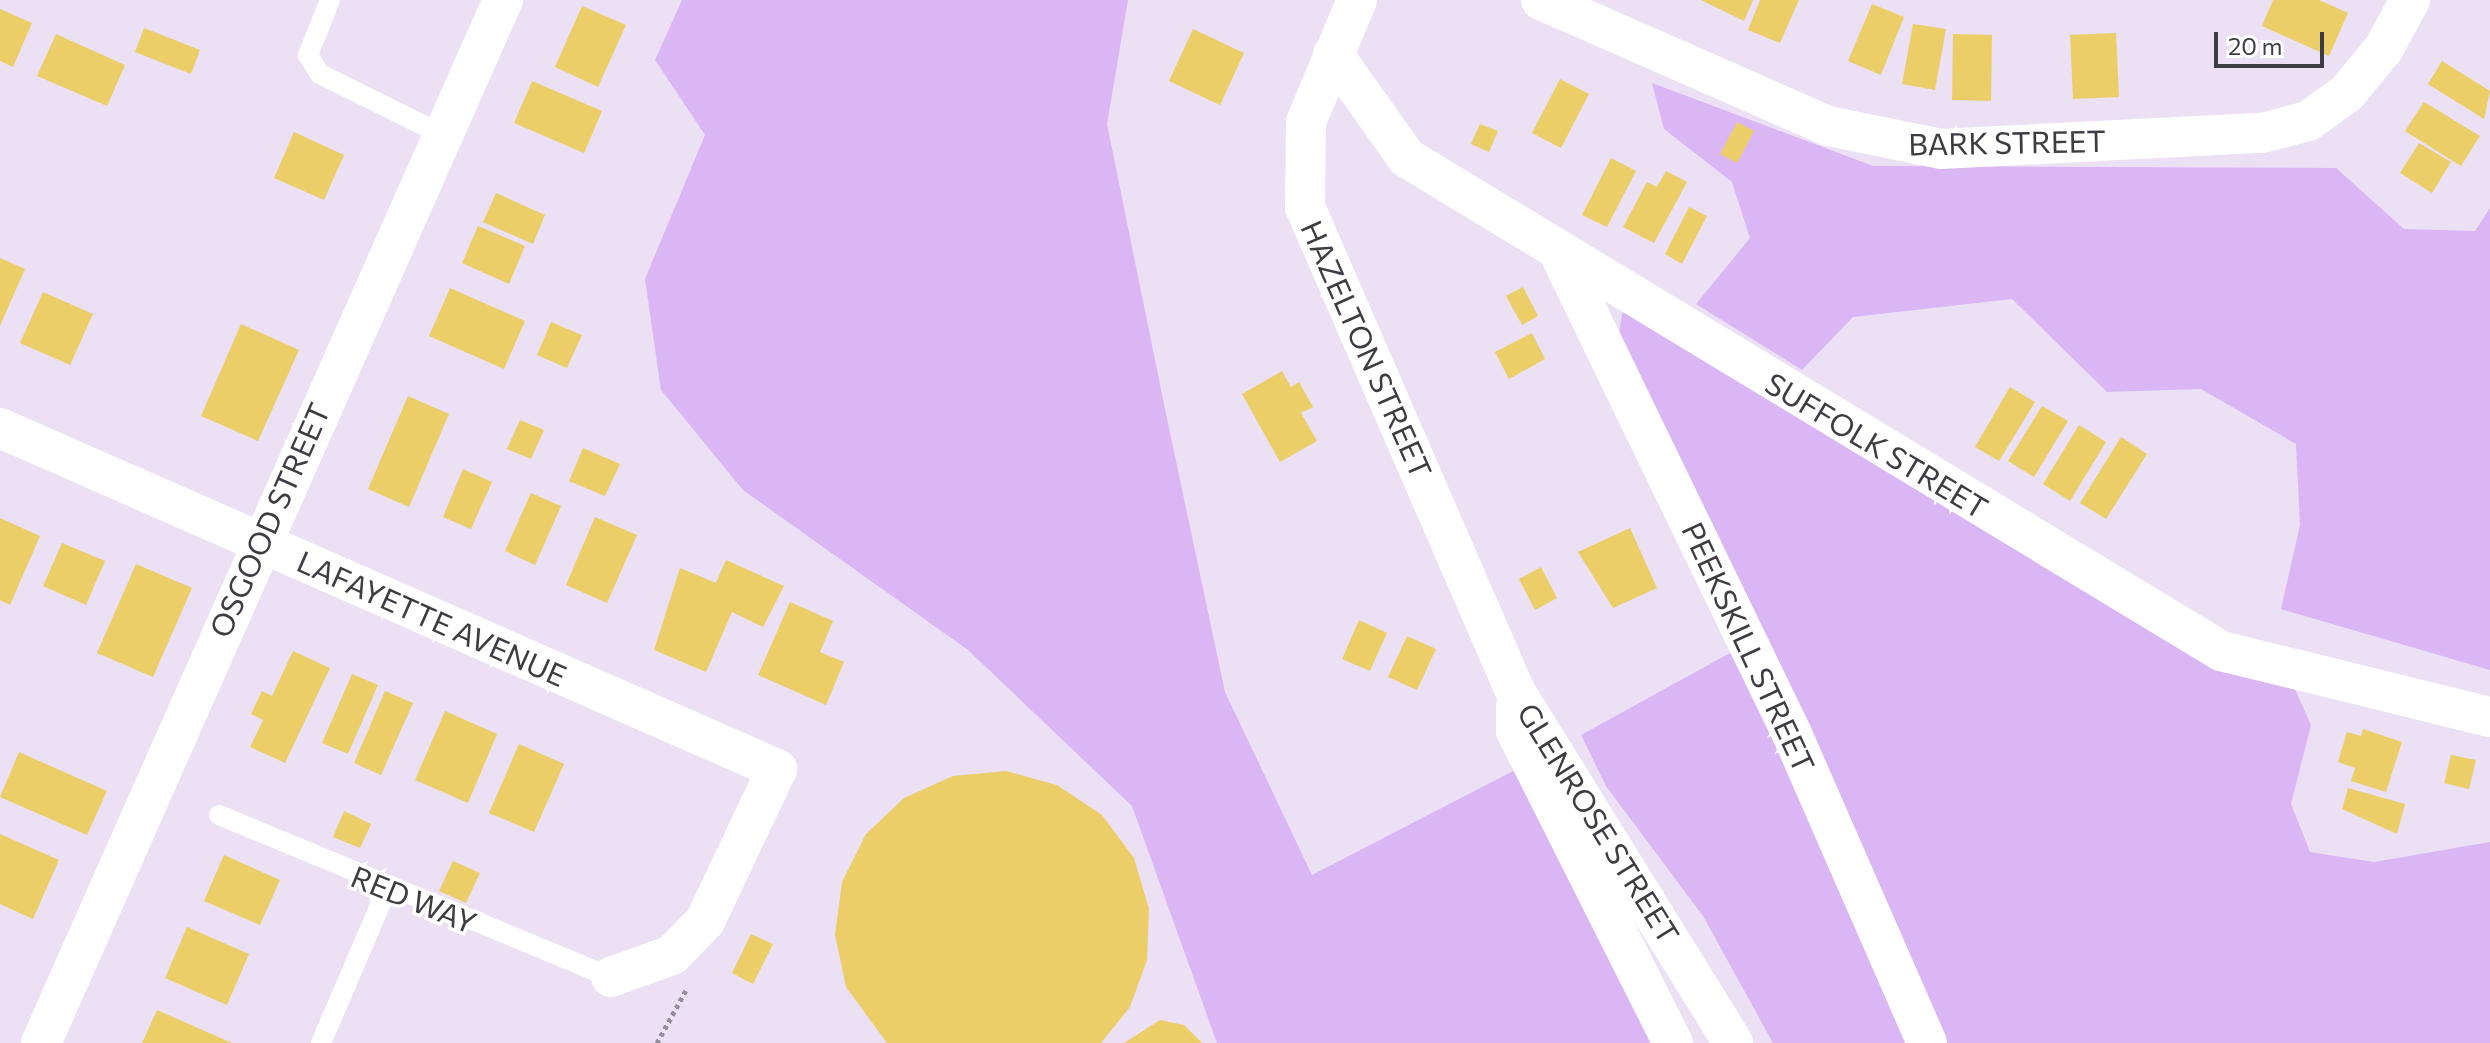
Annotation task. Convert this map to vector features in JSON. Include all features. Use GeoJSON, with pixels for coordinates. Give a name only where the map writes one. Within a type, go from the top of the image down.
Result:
{"type":"FeatureCollection","features":[{"type":"Feature","properties":{"kind":"street","name":"OSGOOD STREET"},"geometry":{"type":"LineString","coordinates":[[41,1043],[259,543],[503,0]]}},
{"type":"Feature","properties":{"kind":"street","name":"HAZELTON STREET"},"geometry":{"type":"LineString","coordinates":[[1357,0],[1306,122],[1305,207],[1515,691]]}},
{"type":"Feature","properties":{"kind":"street","name":"BARK STREET"},"geometry":{"type":"LineString","coordinates":[[1541,0],[1882,142],[1941,149],[2216,136],[2308,121],[2347,93],[2384,48],[2410,0]]}},
{"type":"Feature","properties":{"kind":"street","name":"SUFFOLK STREET"},"geometry":{"type":"LineString","coordinates":[[1333,54],[1407,158],[1561,257],[2221,651],[2490,717]]}},
{"type":"Feature","properties":{"kind":"street","name":"PEEKSKILL STREET"},"geometry":{"type":"LineString","coordinates":[[1561,257],[1792,734],[1927,1043]]}},
{"type":"Feature","properties":{"kind":"street","name":"LAFAYETTE AVENUE"},"geometry":{"type":"LineString","coordinates":[[0,428],[777,769],[705,921],[672,955],[611,977]]}},
{"type":"Feature","properties":{"kind":"street","name":"GLENROSE STREET"},"geometry":{"type":"LineString","coordinates":[[1515,691],[1516,731],[1673,1043]]}},
{"type":"Feature","properties":{"kind":"street","name":"GLENROSE STREET"},"geometry":{"type":"LineString","coordinates":[[1515,691],[1733,1043]]}},
{"type":"Feature","properties":{"kind":"lane"},"geometry":{"type":"LineString","coordinates":[[330,0],[308,55],[320,74],[441,134]]}},
{"type":"Feature","properties":{"kind":"lane","name":"RED WAY"},"geometry":{"type":"LineString","coordinates":[[219,815],[387,889],[611,977]]}},
{"type":"Feature","properties":{"kind":"lane"},"geometry":{"type":"LineString","coordinates":[[321,1043],[387,889]]}},
{"type":"Feature","properties":{"kind":"path"},"geometry":{"type":"LineString","coordinates":[[657,1043],[689,984]]}},
{"type":"Feature","properties":{"kind":"shaded area"},"geometry":{"type":"Polygon","coordinates":[[[682,0],[1128,0],[1107,124],[1166,414],[1225,692],[1312,875],[1517,769],[1654,1043],[1217,1043],[1132,806],[968,650],[743,490],[661,390],[645,279],[705,135],[655,60],[682,0]]]}},
{"type":"Feature","properties":{"kind":"shaded area"},"geometry":{"type":"Polygon","coordinates":[[[1652,83],[1873,166],[2336,168],[2404,229],[2475,231],[2490,208],[2490,670],[2281,609],[2300,525],[2296,444],[2201,389],[2107,392],[2012,299],[1853,317],[1802,370],[1696,304],[1750,238],[1732,182],[1664,129],[1652,83]]]}},
{"type":"Feature","properties":{"kind":"shaded area"},"geometry":{"type":"Polygon","coordinates":[[[1624,305],[2290,678],[2311,725],[2291,804],[2310,852],[2374,862],[2490,842],[2490,1043],[1773,1043],[1703,916],[1606,786],[1581,735],[1750,642],[1682,461],[1617,344],[1624,305]]]}},
{"type":"Feature","properties":{"kind":"building"},"geometry":{"type":"Polygon","coordinates":[[[1701,0],[1753,0],[1744,21],[1701,0]]]}},
{"type":"Feature","properties":{"kind":"building"},"geometry":{"type":"Polygon","coordinates":[[[1760,0],[1799,0],[1780,43],[1748,30],[1760,0]]]}},
{"type":"Feature","properties":{"kind":"building"},"geometry":{"type":"Polygon","coordinates":[[[2273,0],[2319,0],[2348,13],[2329,56],[2262,26],[2273,0]]]}},
{"type":"Feature","properties":{"kind":"building"},"geometry":{"type":"Polygon","coordinates":[[[1872,4],[1904,17],[1881,75],[1848,61],[1872,4]]]}},
{"type":"Feature","properties":{"kind":"building"},"geometry":{"type":"Polygon","coordinates":[[[582,6],[626,25],[598,87],[555,67],[582,6]]]}},
{"type":"Feature","properties":{"kind":"building"},"geometry":{"type":"Polygon","coordinates":[[[0,9],[32,23],[13,67],[0,61],[0,9]]]}},
{"type":"Feature","properties":{"kind":"building"},"geometry":{"type":"Polygon","coordinates":[[[1913,24],[1946,29],[1935,90],[1902,84],[1913,24]]]}},
{"type":"Feature","properties":{"kind":"building"},"geometry":{"type":"Polygon","coordinates":[[[144,28],[200,50],[191,74],[135,52],[144,28]]]}},
{"type":"Feature","properties":{"kind":"building"},"geometry":{"type":"Polygon","coordinates":[[[1193,29],[1244,53],[1220,105],[1169,81],[1193,29]]]}},
{"type":"Feature","properties":{"kind":"building"},"geometry":{"type":"Polygon","coordinates":[[[2116,33],[2119,97],[2073,99],[2070,35],[2116,33]]]}},
{"type":"Feature","properties":{"kind":"building"},"geometry":{"type":"Polygon","coordinates":[[[56,34],[125,65],[107,106],[37,76],[56,34]]]}},
{"type":"Feature","properties":{"kind":"building"},"geometry":{"type":"Polygon","coordinates":[[[1953,34],[1992,35],[1991,101],[1952,100],[1953,34]]]}},
{"type":"Feature","properties":{"kind":"building"},"geometry":{"type":"Polygon","coordinates":[[[2442,61],[2490,91],[2484,119],[2428,84],[2442,61]]]}},
{"type":"Feature","properties":{"kind":"building"},"geometry":{"type":"Polygon","coordinates":[[[1560,79],[1589,94],[1561,148],[1532,133],[1560,79]]]}},
{"type":"Feature","properties":{"kind":"building"},"geometry":{"type":"Polygon","coordinates":[[[532,81],[602,111],[584,153],[514,123],[532,81]]]}},
{"type":"Feature","properties":{"kind":"building"},"geometry":{"type":"Polygon","coordinates":[[[2424,102],[2480,136],[2461,166],[2405,131],[2424,102]]]}},
{"type":"Feature","properties":{"kind":"building"},"geometry":{"type":"Polygon","coordinates":[[[1737,122],[1754,131],[1737,163],[1720,154],[1737,122]]]}},
{"type":"Feature","properties":{"kind":"building"},"geometry":{"type":"Polygon","coordinates":[[[1480,124],[1498,131],[1489,152],[1471,144],[1480,124]]]}},
{"type":"Feature","properties":{"kind":"building"},"geometry":{"type":"Polygon","coordinates":[[[294,132],[344,155],[324,200],[274,178],[294,132]]]}},
{"type":"Feature","properties":{"kind":"building"},"geometry":{"type":"Polygon","coordinates":[[[2419,143],[2451,162],[2432,193],[2400,173],[2419,143]]]}},
{"type":"Feature","properties":{"kind":"building"},"geometry":{"type":"Polygon","coordinates":[[[1611,158],[1636,171],[1607,227],[1582,215],[1611,158]]]}},
{"type":"Feature","properties":{"kind":"building"},"geometry":{"type":"Polygon","coordinates":[[[1666,171],[1687,182],[1654,243],[1623,227],[1647,182],[1657,187],[1666,171]]]}},
{"type":"Feature","properties":{"kind":"building"},"geometry":{"type":"Polygon","coordinates":[[[496,193],[545,215],[533,244],[483,222],[496,193]]]}},
{"type":"Feature","properties":{"kind":"building"},"geometry":{"type":"Polygon","coordinates":[[[1689,207],[1707,216],[1682,264],[1665,254],[1689,207]]]}},
{"type":"Feature","properties":{"kind":"building"},"geometry":{"type":"Polygon","coordinates":[[[478,226],[525,246],[509,284],[462,263],[478,226]]]}},
{"type":"Feature","properties":{"kind":"building"},"geometry":{"type":"Polygon","coordinates":[[[0,258],[25,269],[0,326],[0,258]]]}},
{"type":"Feature","properties":{"kind":"building"},"geometry":{"type":"Polygon","coordinates":[[[1523,287],[1538,316],[1522,325],[1506,296],[1523,287]]]}},
{"type":"Feature","properties":{"kind":"building"},"geometry":{"type":"Polygon","coordinates":[[[450,288],[525,321],[504,369],[429,336],[450,288]]]}},
{"type":"Feature","properties":{"kind":"building"},"geometry":{"type":"Polygon","coordinates":[[[43,292],[93,314],[70,365],[20,343],[43,292]]]}},
{"type":"Feature","properties":{"kind":"building"},"geometry":{"type":"Polygon","coordinates":[[[551,322],[582,335],[567,368],[537,355],[551,322]]]}},
{"type":"Feature","properties":{"kind":"building"},"geometry":{"type":"Polygon","coordinates":[[[241,324],[299,350],[258,441],[201,416],[241,324]]]}},
{"type":"Feature","properties":{"kind":"building"},"geometry":{"type":"Polygon","coordinates":[[[1532,333],[1545,359],[1509,379],[1495,352],[1532,333]]]}},
{"type":"Feature","properties":{"kind":"building"},"geometry":{"type":"Polygon","coordinates":[[[1282,371],[1291,387],[1299,382],[1313,407],[1301,413],[1317,441],[1280,462],[1242,394],[1282,371]]]}},
{"type":"Feature","properties":{"kind":"building"},"geometry":{"type":"Polygon","coordinates":[[[2010,387],[2035,402],[1999,461],[1975,447],[2010,387]]]}},
{"type":"Feature","properties":{"kind":"building"},"geometry":{"type":"Polygon","coordinates":[[[408,396],[449,414],[409,507],[368,489],[408,396]]]}},
{"type":"Feature","properties":{"kind":"building"},"geometry":{"type":"Polygon","coordinates":[[[2042,406],[2068,421],[2034,477],[2008,461],[2042,406]]]}},
{"type":"Feature","properties":{"kind":"building"},"geometry":{"type":"Polygon","coordinates":[[[520,420],[544,430],[531,459],[507,449],[520,420]]]}},
{"type":"Feature","properties":{"kind":"building"},"geometry":{"type":"Polygon","coordinates":[[[2079,425],[2106,442],[2070,501],[2043,484],[2079,425]]]}},
{"type":"Feature","properties":{"kind":"building"},"geometry":{"type":"Polygon","coordinates":[[[2121,437],[2147,454],[2106,519],[2080,503],[2121,437]]]}},
{"type":"Feature","properties":{"kind":"building"},"geometry":{"type":"Polygon","coordinates":[[[583,448],[620,464],[605,496],[569,481],[583,448]]]}},
{"type":"Feature","properties":{"kind":"building"},"geometry":{"type":"Polygon","coordinates":[[[463,469],[492,482],[471,529],[443,517],[463,469]]]}},
{"type":"Feature","properties":{"kind":"building"},"geometry":{"type":"Polygon","coordinates":[[[531,493],[561,506],[535,565],[505,551],[531,493]]]}},
{"type":"Feature","properties":{"kind":"building"},"geometry":{"type":"Polygon","coordinates":[[[595,517],[637,535],[607,603],[566,585],[595,517]]]}},
{"type":"Feature","properties":{"kind":"building"},"geometry":{"type":"Polygon","coordinates":[[[0,518],[40,536],[10,605],[0,600],[0,518]]]}},
{"type":"Feature","properties":{"kind":"building"},"geometry":{"type":"Polygon","coordinates":[[[1630,528],[1657,588],[1613,608],[1578,552],[1630,528]]]}},
{"type":"Feature","properties":{"kind":"building"},"geometry":{"type":"Polygon","coordinates":[[[62,543],[105,561],[86,605],[43,586],[62,543]]]}},
{"type":"Feature","properties":{"kind":"building"},"geometry":{"type":"Polygon","coordinates":[[[726,560],[784,586],[763,627],[732,612],[706,672],[654,650],[680,568],[716,583],[726,560]]]}},
{"type":"Feature","properties":{"kind":"building"},"geometry":{"type":"Polygon","coordinates":[[[136,564],[192,588],[153,677],[97,653],[136,564]]]}},
{"type":"Feature","properties":{"kind":"building"},"geometry":{"type":"Polygon","coordinates":[[[1541,567],[1557,598],[1535,610],[1519,579],[1541,567]]]}},
{"type":"Feature","properties":{"kind":"building"},"geometry":{"type":"Polygon","coordinates":[[[790,602],[833,621],[820,652],[844,662],[826,705],[758,675],[790,602]]]}},
{"type":"Feature","properties":{"kind":"building"},"geometry":{"type":"Polygon","coordinates":[[[1359,620],[1387,633],[1370,671],[1342,659],[1359,620]]]}},
{"type":"Feature","properties":{"kind":"building"},"geometry":{"type":"Polygon","coordinates":[[[1407,636],[1436,649],[1417,690],[1388,677],[1407,636]]]}},
{"type":"Feature","properties":{"kind":"building"},"geometry":{"type":"Polygon","coordinates":[[[293,651],[330,668],[285,763],[250,747],[263,720],[251,714],[262,691],[272,696],[293,651]]]}},
{"type":"Feature","properties":{"kind":"building"},"geometry":{"type":"Polygon","coordinates":[[[352,674],[378,685],[348,754],[322,743],[352,674]]]}},
{"type":"Feature","properties":{"kind":"building"},"geometry":{"type":"Polygon","coordinates":[[[385,691],[413,703],[381,775],[354,763],[385,691]]]}},
{"type":"Feature","properties":{"kind":"building"},"geometry":{"type":"Polygon","coordinates":[[[445,711],[497,734],[468,803],[415,780],[445,711]]]}},
{"type":"Feature","properties":{"kind":"building"},"geometry":{"type":"Polygon","coordinates":[[[2363,729],[2402,742],[2386,792],[2351,781],[2355,768],[2338,762],[2347,732],[2361,736],[2363,729]]]}},
{"type":"Feature","properties":{"kind":"building"},"geometry":{"type":"Polygon","coordinates":[[[519,744],[564,764],[534,832],[489,813],[519,744]]]}},
{"type":"Feature","properties":{"kind":"building"},"geometry":{"type":"Polygon","coordinates":[[[19,752],[107,791],[87,835],[0,797],[19,752]]]}},
{"type":"Feature","properties":{"kind":"building"},"geometry":{"type":"Polygon","coordinates":[[[2451,755],[2476,760],[2469,789],[2444,783],[2451,755]]]}},
{"type":"Feature","properties":{"kind":"building"},"geometry":{"type":"Polygon","coordinates":[[[1006,771],[1057,785],[1102,815],[1134,858],[1149,909],[1147,960],[1130,1007],[1101,1043],[887,1043],[846,987],[835,935],[842,882],[866,834],[904,798],[953,776],[1006,771]]]}},
{"type":"Feature","properties":{"kind":"building"},"geometry":{"type":"Polygon","coordinates":[[[2348,788],[2405,804],[2397,834],[2342,809],[2348,788]]]}},
{"type":"Feature","properties":{"kind":"building"},"geometry":{"type":"Polygon","coordinates":[[[344,811],[371,824],[360,848],[333,837],[344,811]]]}},
{"type":"Feature","properties":{"kind":"building"},"geometry":{"type":"Polygon","coordinates":[[[0,834],[59,860],[33,919],[0,904],[0,834]]]}},
{"type":"Feature","properties":{"kind":"building"},"geometry":{"type":"Polygon","coordinates":[[[224,855],[280,880],[260,925],[204,901],[224,855]]]}},
{"type":"Feature","properties":{"kind":"building"},"geometry":{"type":"Polygon","coordinates":[[[453,861],[480,873],[466,903],[439,891],[453,861]]]}},
{"type":"Feature","properties":{"kind":"building"},"geometry":{"type":"Polygon","coordinates":[[[187,927],[249,954],[227,1005],[165,978],[187,927]]]}},
{"type":"Feature","properties":{"kind":"building"},"geometry":{"type":"Polygon","coordinates":[[[751,934],[773,944],[753,984],[732,973],[751,934]]]}},
{"type":"Feature","properties":{"kind":"building"},"geometry":{"type":"Polygon","coordinates":[[[157,1010],[232,1043],[142,1043],[157,1010]]]}},
{"type":"Feature","properties":{"kind":"building"},"geometry":{"type":"Polygon","coordinates":[[[1160,1020],[1184,1025],[1202,1043],[1124,1043],[1160,1020]]]}}]}
